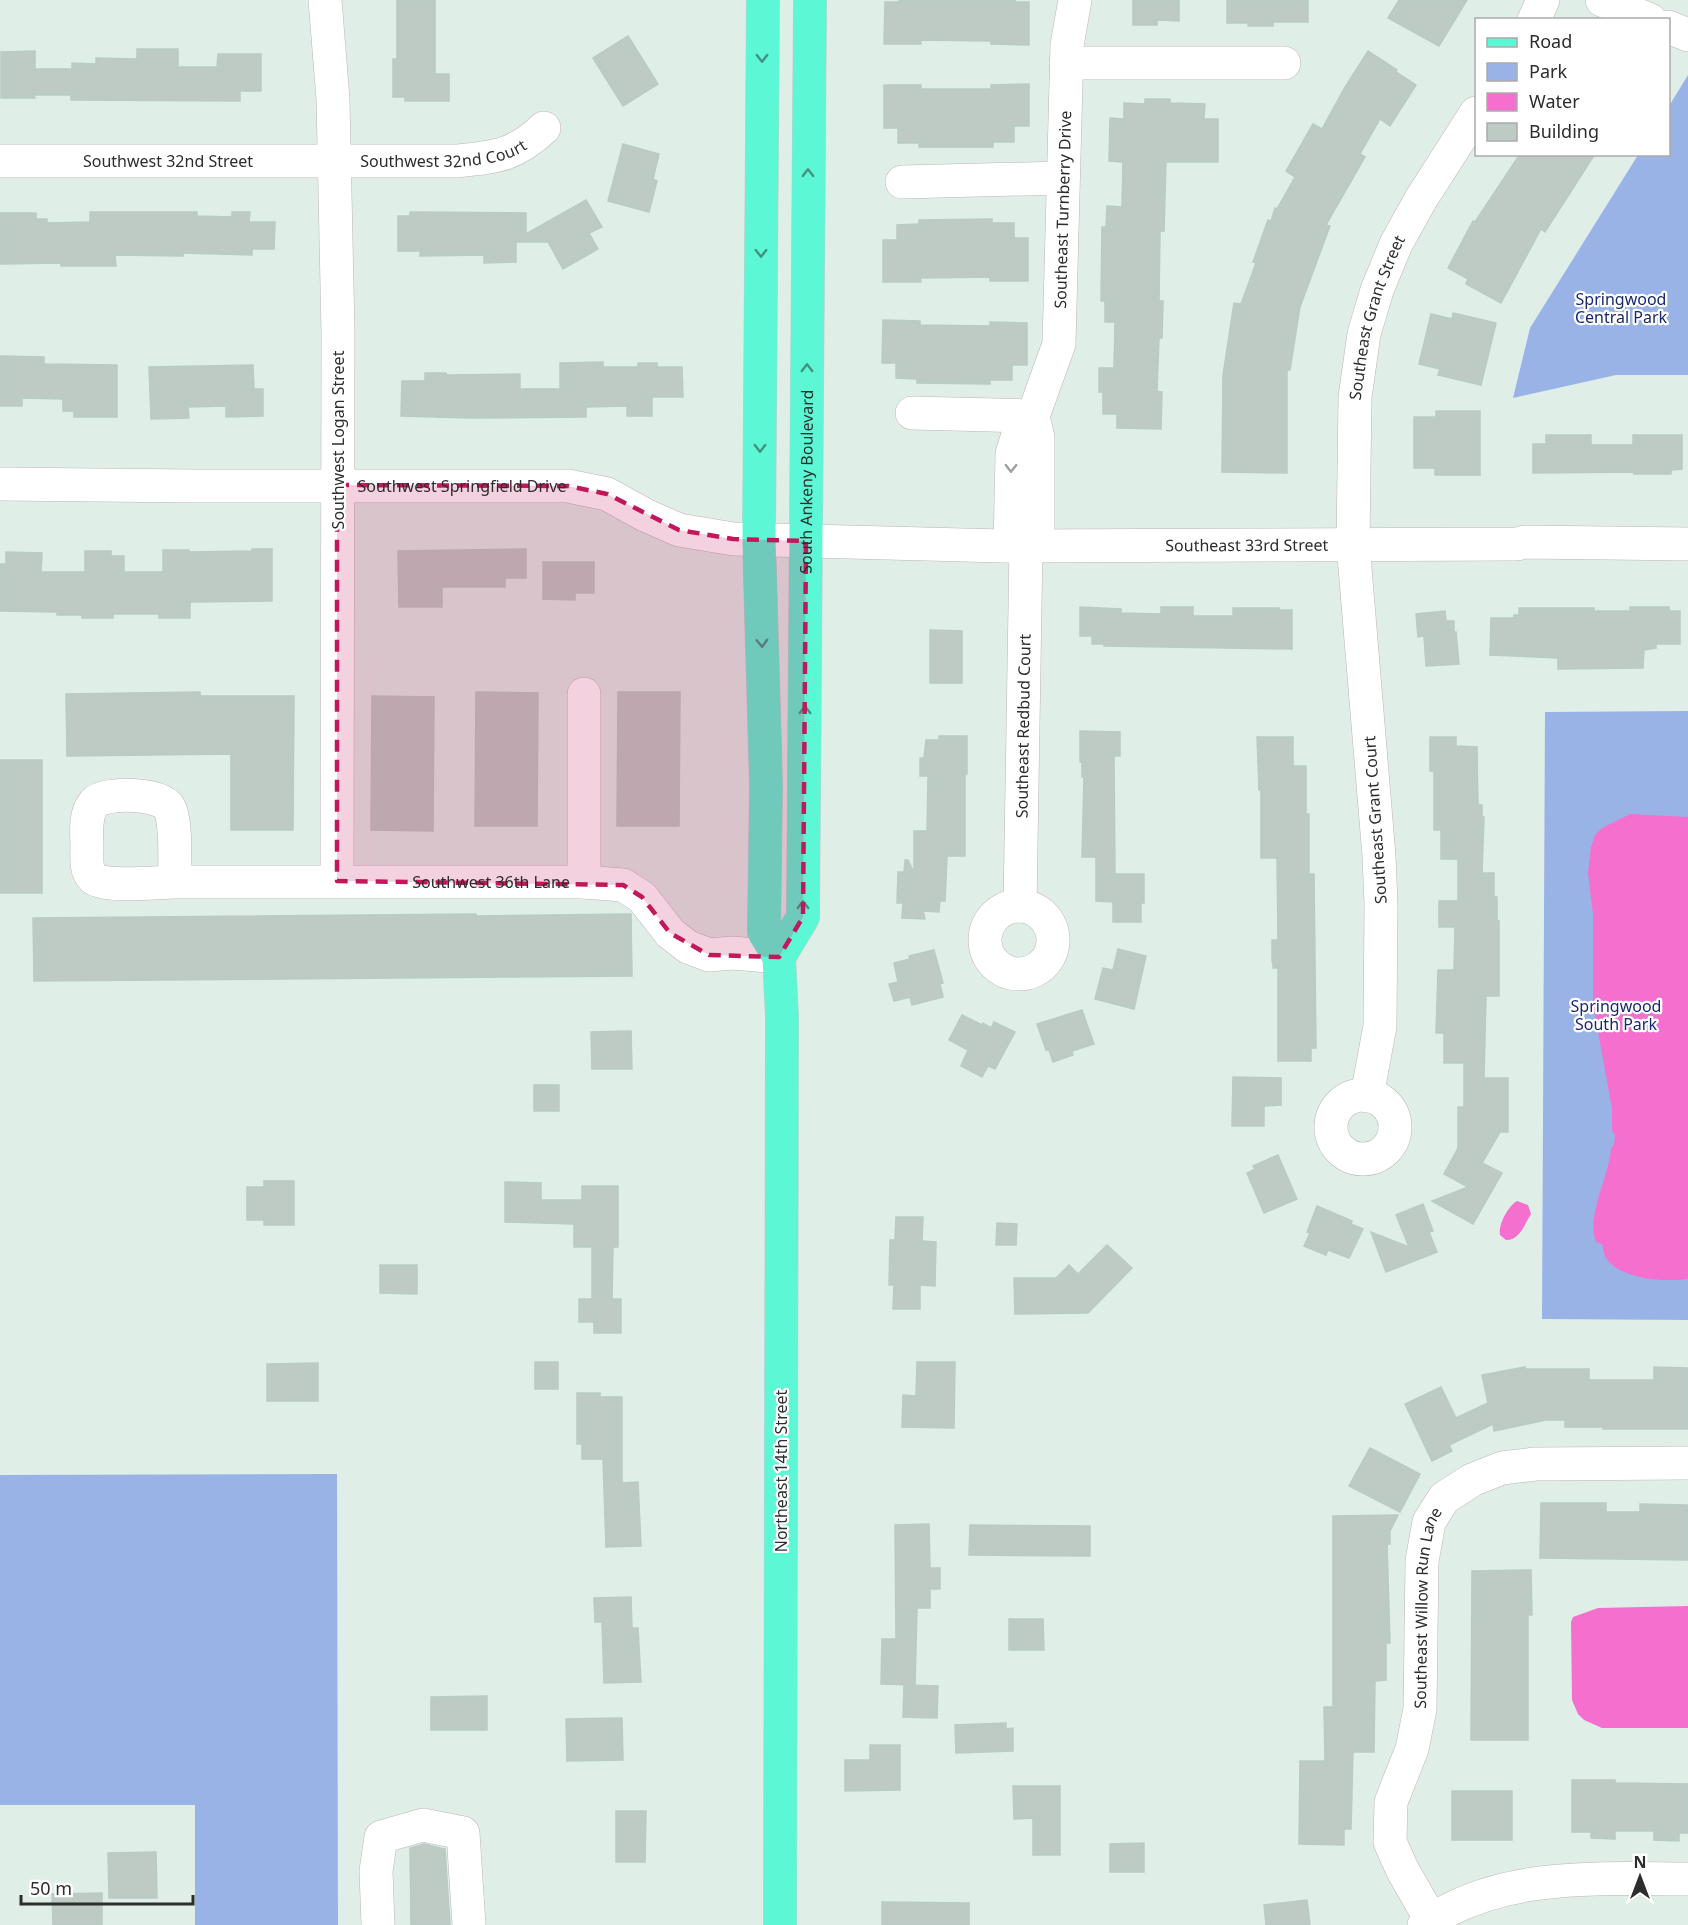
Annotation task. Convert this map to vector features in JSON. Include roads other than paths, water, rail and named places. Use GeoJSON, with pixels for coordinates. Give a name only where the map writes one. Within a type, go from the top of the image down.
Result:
{"type":"FeatureCollection","features":[{"type":"Feature","properties":{"kind":"main road"},"geometry":{"type":"LineString","coordinates":[[763,0],[759,540],[766,785],[764,932],[779,957]]}},
{"type":"Feature","properties":{"kind":"main road","name":"South Ankeny Boulevard"},"geometry":{"type":"LineString","coordinates":[[779,957],[803,917],[810,0]]}},
{"type":"Feature","properties":{"kind":"main road","name":"Northeast 14th Street"},"geometry":{"type":"LineString","coordinates":[[779,957],[782,1017],[780,1925]]}},
{"type":"Feature","properties":{"kind":"street","name":"Southwest Logan Street"},"geometry":{"type":"LineString","coordinates":[[325,0],[333,99],[338,333],[338,881]]}},
{"type":"Feature","properties":{"kind":"street","name":"Southeast Turnberry Drive"},"geometry":{"type":"LineString","coordinates":[[1024,546],[1012,454],[1020,428],[1033,416],[1059,344],[1066,63],[1074,0]]}},
{"type":"Feature","properties":{"kind":"street"},"geometry":{"type":"LineString","coordinates":[[1535,18],[1543,0]]}},
{"type":"Feature","properties":{"kind":"street"},"geometry":{"type":"LineString","coordinates":[[1602,0],[1645,18]]}},
{"type":"Feature","properties":{"kind":"street"},"geometry":{"type":"LineString","coordinates":[[1670,28],[1688,35]]}},
{"type":"Feature","properties":{"kind":"street"},"geometry":{"type":"LineString","coordinates":[[1066,63],[1284,63]]}},
{"type":"Feature","properties":{"kind":"street","name":"Southeast Grant Street"},"geometry":{"type":"LineString","coordinates":[[1353,544],[1355,397],[1367,323],[1377,290],[1396,244],[1421,199],[1475,115]]}},
{"type":"Feature","properties":{"kind":"street","name":"Southwest 32nd Court"},"geometry":{"type":"LineString","coordinates":[[335,162],[457,161],[490,158],[506,155],[532,140],[544,128]]}},
{"type":"Feature","properties":{"kind":"street","name":"Southwest 32nd Street"},"geometry":{"type":"LineString","coordinates":[[0,161],[335,162]]}},
{"type":"Feature","properties":{"kind":"street"},"geometry":{"type":"LineString","coordinates":[[902,182],[1063,178]]}},
{"type":"Feature","properties":{"kind":"street"},"geometry":{"type":"LineString","coordinates":[[912,413],[1033,416]]}},
{"type":"Feature","properties":{"kind":"street","name":"Southwest Springfield Drive"},"geometry":{"type":"LineString","coordinates":[[0,484],[568,486],[607,494],[679,530],[733,539],[806,541]]}},
{"type":"Feature","properties":{"kind":"street","name":"Southeast 33rd Street"},"geometry":{"type":"LineString","coordinates":[[806,541],[1024,546],[1517,544],[1525,542],[1688,544]]}},
{"type":"Feature","properties":{"kind":"street","name":"Southeast Grant Court"},"geometry":{"type":"LineString","coordinates":[[1353,544],[1381,904],[1380,1026],[1367,1096]]}},
{"type":"Feature","properties":{"kind":"street","name":"Southeast Redbud Court"},"geometry":{"type":"LineString","coordinates":[[1020,906],[1024,546]]}},
{"type":"Feature","properties":{"kind":"street"},"geometry":{"type":"LineString","coordinates":[[584,694],[584,882]]}},
{"type":"Feature","properties":{"kind":"street","name":"Southwest 36th Lane"},"geometry":{"type":"LineString","coordinates":[[175,882],[584,882],[623,885],[642,897],[670,933],[688,947],[709,955],[733,953],[779,957]]}},
{"type":"Feature","properties":{"kind":"street","name":"Southeast Willow Run Lane"},"geometry":{"type":"LineString","coordinates":[[1688,1463],[1535,1464],[1502,1468],[1472,1480],[1444,1497],[1429,1522],[1422,1561],[1420,1710],[1412,1749],[1391,1802],[1390,1842],[1428,1922],[1468,1900],[1508,1887],[1574,1880],[1688,1879]]}},
{"type":"Feature","properties":{"kind":"street"},"geometry":{"type":"LineString","coordinates":[[378,1925],[376,1871],[381,1837],[423,1825],[463,1833],[469,1925]]}},
{"type":"Feature","properties":{"kind":"water"},"geometry":{"type":"Polygon","coordinates":[[[1630,814],[1688,817],[1688,1279],[1644,1278],[1622,1271],[1606,1258],[1602,1244],[1596,1242],[1594,1231],[1596,1208],[1615,1135],[1612,1131],[1612,1109],[1593,1004],[1593,914],[1588,873],[1595,835],[1602,828],[1630,814]]]}},
{"type":"Feature","properties":{"kind":"water"},"geometry":{"type":"Polygon","coordinates":[[[1517,1201],[1528,1205],[1531,1214],[1518,1235],[1506,1240],[1500,1235],[1502,1221],[1507,1211],[1517,1201]]]}},
{"type":"Feature","properties":{"kind":"water"},"geometry":{"type":"Polygon","coordinates":[[[1688,1606],[1688,1728],[1602,1728],[1584,1720],[1578,1714],[1572,1700],[1571,1622],[1573,1617],[1598,1608],[1688,1606]]]}},
{"type":"Feature","properties":{"kind":"park label","name":"Springwood Central Park"},"geometry":{"type":"Point","coordinates":[1621,308]}},
{"type":"Feature","properties":{"kind":"park label","name":"Springwood South Park"},"geometry":{"type":"Point","coordinates":[1616,1015]}}]}
